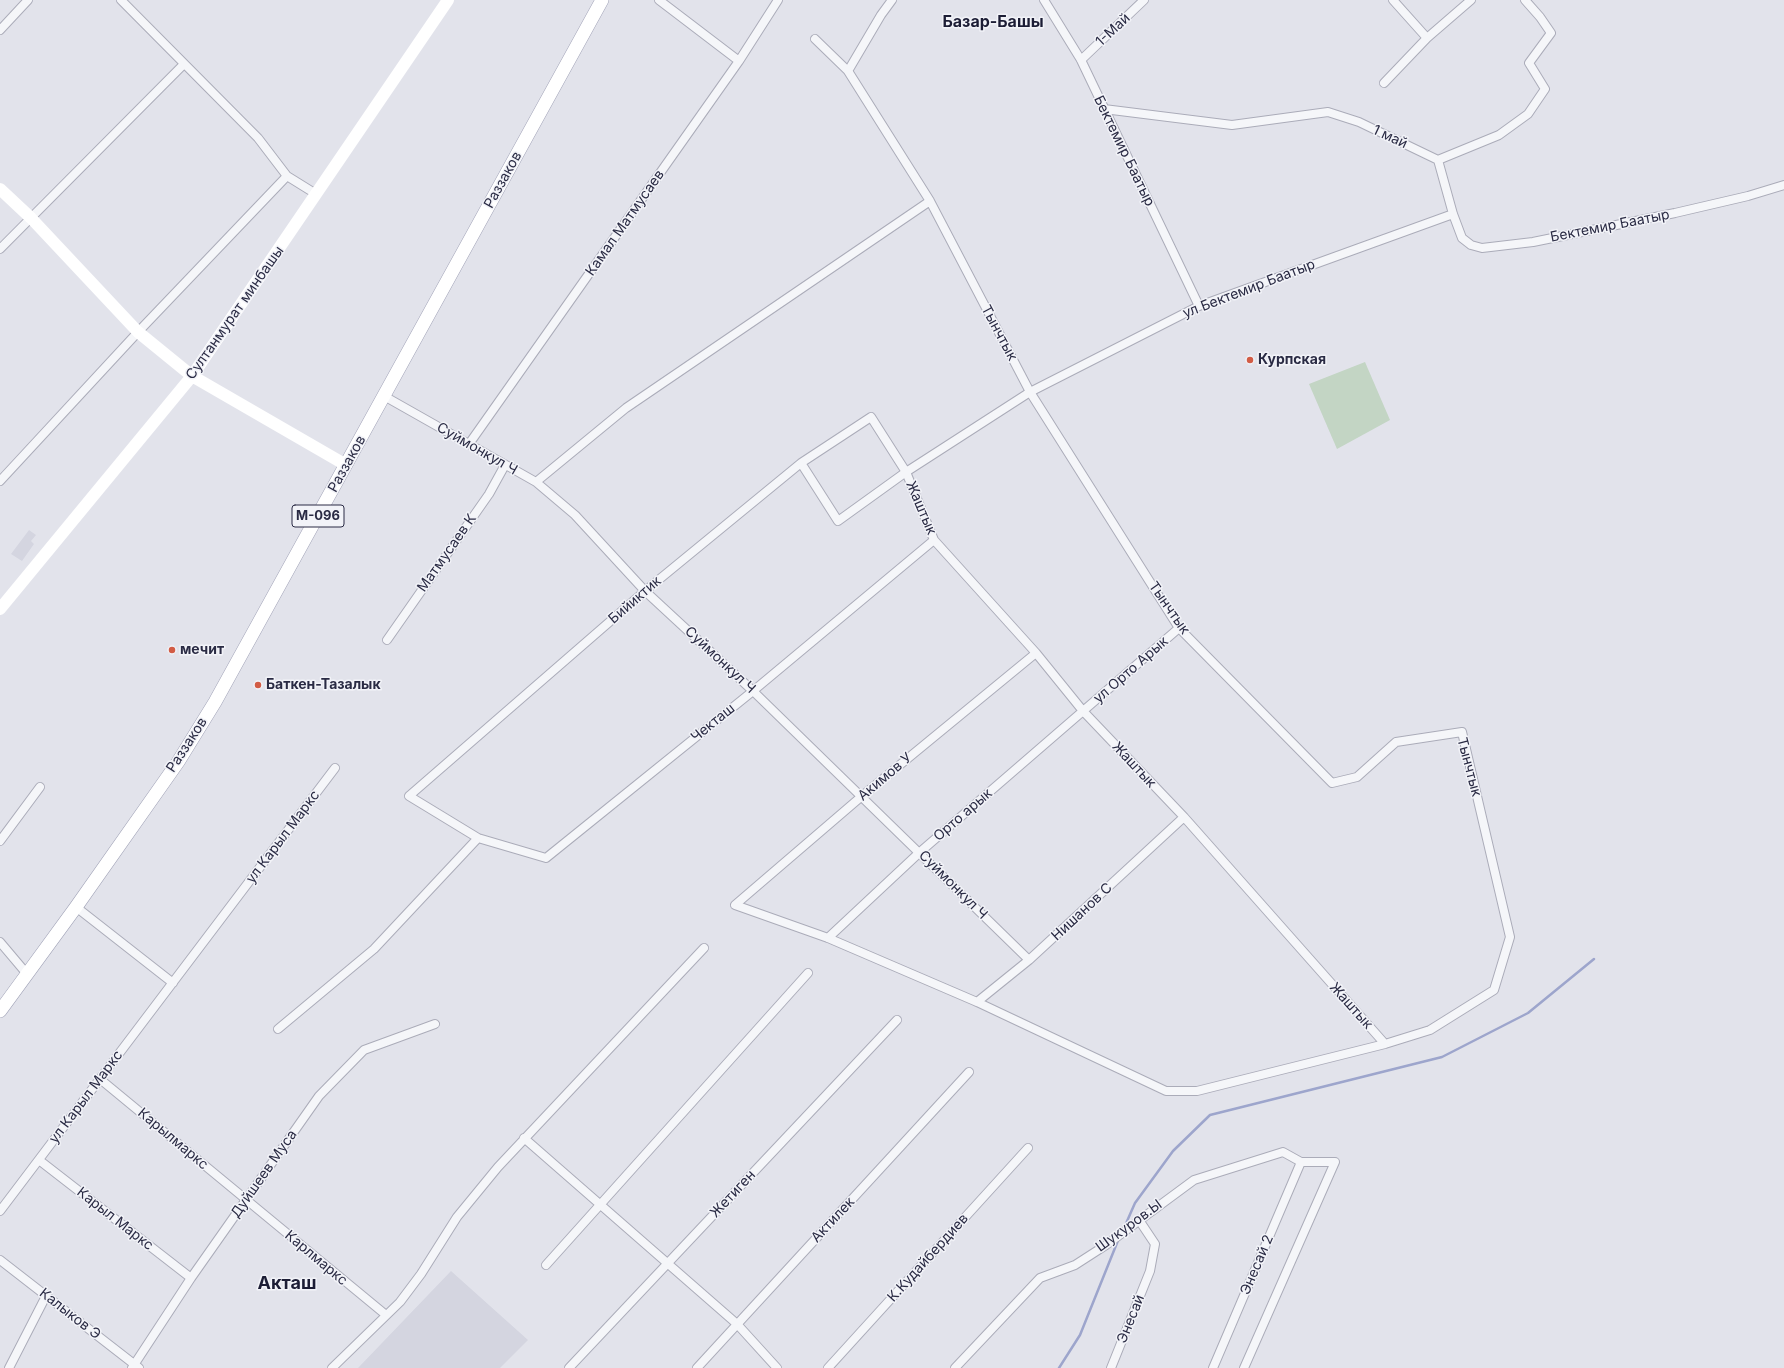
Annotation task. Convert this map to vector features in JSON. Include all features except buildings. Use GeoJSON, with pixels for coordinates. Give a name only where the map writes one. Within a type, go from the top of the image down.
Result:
{"type":"FeatureCollection","features":[{"type":"Feature","properties":{"kind":"main road","name":"Раззаков"},"geometry":{"type":"LineString","coordinates":[[0,1011],[76,907],[178,762],[215,702],[602,0]]}},
{"type":"Feature","properties":{"kind":"street"},"geometry":{"type":"LineString","coordinates":[[0,30],[28,0]]}},
{"type":"Feature","properties":{"kind":"street"},"geometry":{"type":"LineString","coordinates":[[121,0],[258,138],[287,176],[316,194]]}},
{"type":"Feature","properties":{"kind":"street","name":"Султанмурат минбашы"},"geometry":{"type":"LineString","coordinates":[[0,609],[192,376],[448,0]]}},
{"type":"Feature","properties":{"kind":"street"},"geometry":{"type":"LineString","coordinates":[[659,0],[738,61]]}},
{"type":"Feature","properties":{"kind":"street","name":"Камал Матмусаев"},"geometry":{"type":"LineString","coordinates":[[469,444],[738,61],[778,0]]}},
{"type":"Feature","properties":{"kind":"street"},"geometry":{"type":"LineString","coordinates":[[848,71],[881,15],[892,0]]}},
{"type":"Feature","properties":{"kind":"street","name":"Бектемир Баатыр"},"geometry":{"type":"LineString","coordinates":[[1044,0],[1081,60],[1200,306]]}},
{"type":"Feature","properties":{"kind":"street","name":"1-Май"},"geometry":{"type":"LineString","coordinates":[[1081,60],[1144,0]]}},
{"type":"Feature","properties":{"kind":"street"},"geometry":{"type":"LineString","coordinates":[[1393,0],[1427,38]]}},
{"type":"Feature","properties":{"kind":"street"},"geometry":{"type":"LineString","coordinates":[[1384,83],[1427,38],[1471,0]]}},
{"type":"Feature","properties":{"kind":"street"},"geometry":{"type":"LineString","coordinates":[[1438,160],[1499,135],[1528,114],[1545,89],[1529,63],[1551,33],[1525,0]]}},
{"type":"Feature","properties":{"kind":"street","name":"Тынчтык"},"geometry":{"type":"LineString","coordinates":[[815,39],[848,71],[930,202],[1030,392],[1179,628],[1332,783],[1357,777],[1396,742],[1462,732],[1510,938],[1494,990],[1430,1030],[1385,1044]]}},
{"type":"Feature","properties":{"kind":"street"},"geometry":{"type":"LineString","coordinates":[[0,249],[184,64]]}},
{"type":"Feature","properties":{"kind":"street","name":"1 май"},"geometry":{"type":"LineString","coordinates":[[1104,109],[1232,125],[1328,112],[1359,122],[1438,160]]}},
{"type":"Feature","properties":{"kind":"street","name":"Бектемир Баатыр"},"geometry":{"type":"LineString","coordinates":[[1438,160],[1453,214],[1462,238],[1471,246],[1482,248],[1533,242],[1675,213],[1748,196],[1784,185]]}},
{"type":"Feature","properties":{"kind":"street"},"geometry":{"type":"LineString","coordinates":[[0,480],[138,332],[287,176]]}},
{"type":"Feature","properties":{"kind":"street"},"geometry":{"type":"LineString","coordinates":[[0,189],[31,218],[138,332],[192,376],[346,465]]}},
{"type":"Feature","properties":{"kind":"street"},"geometry":{"type":"LineString","coordinates":[[536,482],[626,408],[930,202]]}},
{"type":"Feature","properties":{"kind":"street","name":"ул Бектемир Баатыр"},"geometry":{"type":"LineString","coordinates":[[802,463],[838,521],[906,472],[1030,392],[1200,306],[1453,214]]}},
{"type":"Feature","properties":{"kind":"street","name":"Суймонкул Ч"},"geometry":{"type":"LineString","coordinates":[[384,396],[536,482],[575,515],[645,591],[753,691],[920,852],[1029,960]]}},
{"type":"Feature","properties":{"kind":"street","name":"Жаштык"},"geometry":{"type":"LineString","coordinates":[[871,417],[906,472],[934,540],[1036,653],[1083,711],[1184,818],[1385,1044]]}},
{"type":"Feature","properties":{"kind":"street","name":"Бийиктик"},"geometry":{"type":"LineString","coordinates":[[478,838],[409,796],[645,591],[802,463],[871,417]]}},
{"type":"Feature","properties":{"kind":"street","name":"Матмусаев К"},"geometry":{"type":"LineString","coordinates":[[386,640],[489,494],[505,465]]}},
{"type":"Feature","properties":{"kind":"street","name":"Чекташ"},"geometry":{"type":"LineString","coordinates":[[478,838],[546,858],[753,691],[934,540]]}},
{"type":"Feature","properties":{"kind":"street","name":"ул Орто Арык"},"geometry":{"type":"LineString","coordinates":[[1083,711],[1179,628]]}},
{"type":"Feature","properties":{"kind":"street","name":"Акимов У"},"geometry":{"type":"LineString","coordinates":[[828,938],[735,904],[862,796],[1036,653]]}},
{"type":"Feature","properties":{"kind":"street","name":"Орто арык"},"geometry":{"type":"LineString","coordinates":[[828,938],[920,852],[1083,711]]}},
{"type":"Feature","properties":{"kind":"street","name":"ул Карыл Маркс"},"geometry":{"type":"LineString","coordinates":[[0,1212],[335,768]]}},
{"type":"Feature","properties":{"kind":"street"},"geometry":{"type":"LineString","coordinates":[[0,842],[40,787]]}},
{"type":"Feature","properties":{"kind":"street","name":"Нишанов С"},"geometry":{"type":"LineString","coordinates":[[977,1002],[1029,960],[1184,818]]}},
{"type":"Feature","properties":{"kind":"street"},"geometry":{"type":"LineString","coordinates":[[278,1029],[374,949],[478,838]]}},
{"type":"Feature","properties":{"kind":"street"},"geometry":{"type":"LineString","coordinates":[[76,907],[173,983]]}},
{"type":"Feature","properties":{"kind":"street"},"geometry":{"type":"LineString","coordinates":[[828,938],[977,1002],[1166,1091],[1196,1091],[1385,1044]]}},
{"type":"Feature","properties":{"kind":"street"},"geometry":{"type":"LineString","coordinates":[[0,942],[27,974]]}},
{"type":"Feature","properties":{"kind":"street"},"geometry":{"type":"LineString","coordinates":[[332,1368],[400,1302],[421,1274],[457,1216],[524,1138],[704,948]]}},
{"type":"Feature","properties":{"kind":"street"},"geometry":{"type":"LineString","coordinates":[[546,1265],[808,973]]}},
{"type":"Feature","properties":{"kind":"street","name":"Жетиген"},"geometry":{"type":"LineString","coordinates":[[569,1368],[897,1020]]}},
{"type":"Feature","properties":{"kind":"street","name":"Дуйшеев Муса"},"geometry":{"type":"LineString","coordinates":[[135,1367],[191,1278],[320,1096],[364,1050],[435,1024]]}},
{"type":"Feature","properties":{"kind":"street","name":"Актилек"},"geometry":{"type":"LineString","coordinates":[[697,1368],[969,1072]]}},
{"type":"Feature","properties":{"kind":"street","name":"Карылмаркс"},"geometry":{"type":"LineString","coordinates":[[100,1079],[246,1200]]}},
{"type":"Feature","properties":{"kind":"street"},"geometry":{"type":"LineString","coordinates":[[524,1138],[737,1324],[777,1368]]}},
{"type":"Feature","properties":{"kind":"street","name":"К.Кудайбердиев"},"geometry":{"type":"LineString","coordinates":[[828,1368],[1028,1148]]}},
{"type":"Feature","properties":{"kind":"street","name":"Шукуров.Ы"},"geometry":{"type":"LineString","coordinates":[[955,1368],[1040,1278],[1075,1265],[1106,1245],[1194,1180],[1283,1152],[1301,1162],[1335,1162],[1244,1368]]}},
{"type":"Feature","properties":{"kind":"street","name":"Карыл Маркс"},"geometry":{"type":"LineString","coordinates":[[39,1160],[191,1278]]}},
{"type":"Feature","properties":{"kind":"street","name":"Энесай 2"},"geometry":{"type":"LineString","coordinates":[[1213,1368],[1301,1162]]}},
{"type":"Feature","properties":{"kind":"street","name":"Карлмаркс"},"geometry":{"type":"LineString","coordinates":[[246,1200],[386,1315]]}},
{"type":"Feature","properties":{"kind":"street","name":"Энесай"},"geometry":{"type":"LineString","coordinates":[[1111,1368],[1150,1271],[1155,1244],[1139,1220]]}},
{"type":"Feature","properties":{"kind":"street","name":"Калыков Э"},"geometry":{"type":"LineString","coordinates":[[0,1260],[135,1367]]}},
{"type":"Feature","properties":{"kind":"street"},"geometry":{"type":"LineString","coordinates":[[9,1368],[46,1296]]}},
{"type":"Feature","properties":{"kind":"shaded area"},"geometry":{"type":"Polygon","coordinates":[[[29,530],[36,535],[31,541],[34,544],[22,561],[11,554],[29,530]]]}},
{"type":"Feature","properties":{"kind":"shaded area"},"geometry":{"type":"Polygon","coordinates":[[[451,1271],[528,1340],[500,1368],[358,1368],[451,1271]]]}},
{"type":"Feature","properties":{"kind":"green space"},"geometry":{"type":"Polygon","coordinates":[[[1365,362],[1390,420],[1337,449],[1309,384],[1365,362]]]}},
{"type":"Feature","properties":{"kind":"waterway"},"geometry":{"type":"LineString","coordinates":[[1124,1228],[1135,1203],[1173,1151],[1210,1115],[1442,1057],[1528,1013],[1594,959]]}},
{"type":"Feature","properties":{"kind":"waterway"},"geometry":{"type":"LineString","coordinates":[[1059,1368],[1080,1335],[1119,1238]]}},
{"type":"Feature","properties":{"kind":"place","name":"Курпская"},"geometry":{"type":"Point","coordinates":[1250,360]}},
{"type":"Feature","properties":{"kind":"place","name":"мечит"},"geometry":{"type":"Point","coordinates":[172,650]}},
{"type":"Feature","properties":{"kind":"place","name":"Баткен-Тазалык"},"geometry":{"type":"Point","coordinates":[258,685]}},
{"type":"Feature","properties":{"kind":"district","name":"Базар-Башы"},"geometry":{"type":"Point","coordinates":[993,22]}},
{"type":"Feature","properties":{"kind":"district","name":"Акташ"},"geometry":{"type":"Point","coordinates":[287,1284]}}]}
